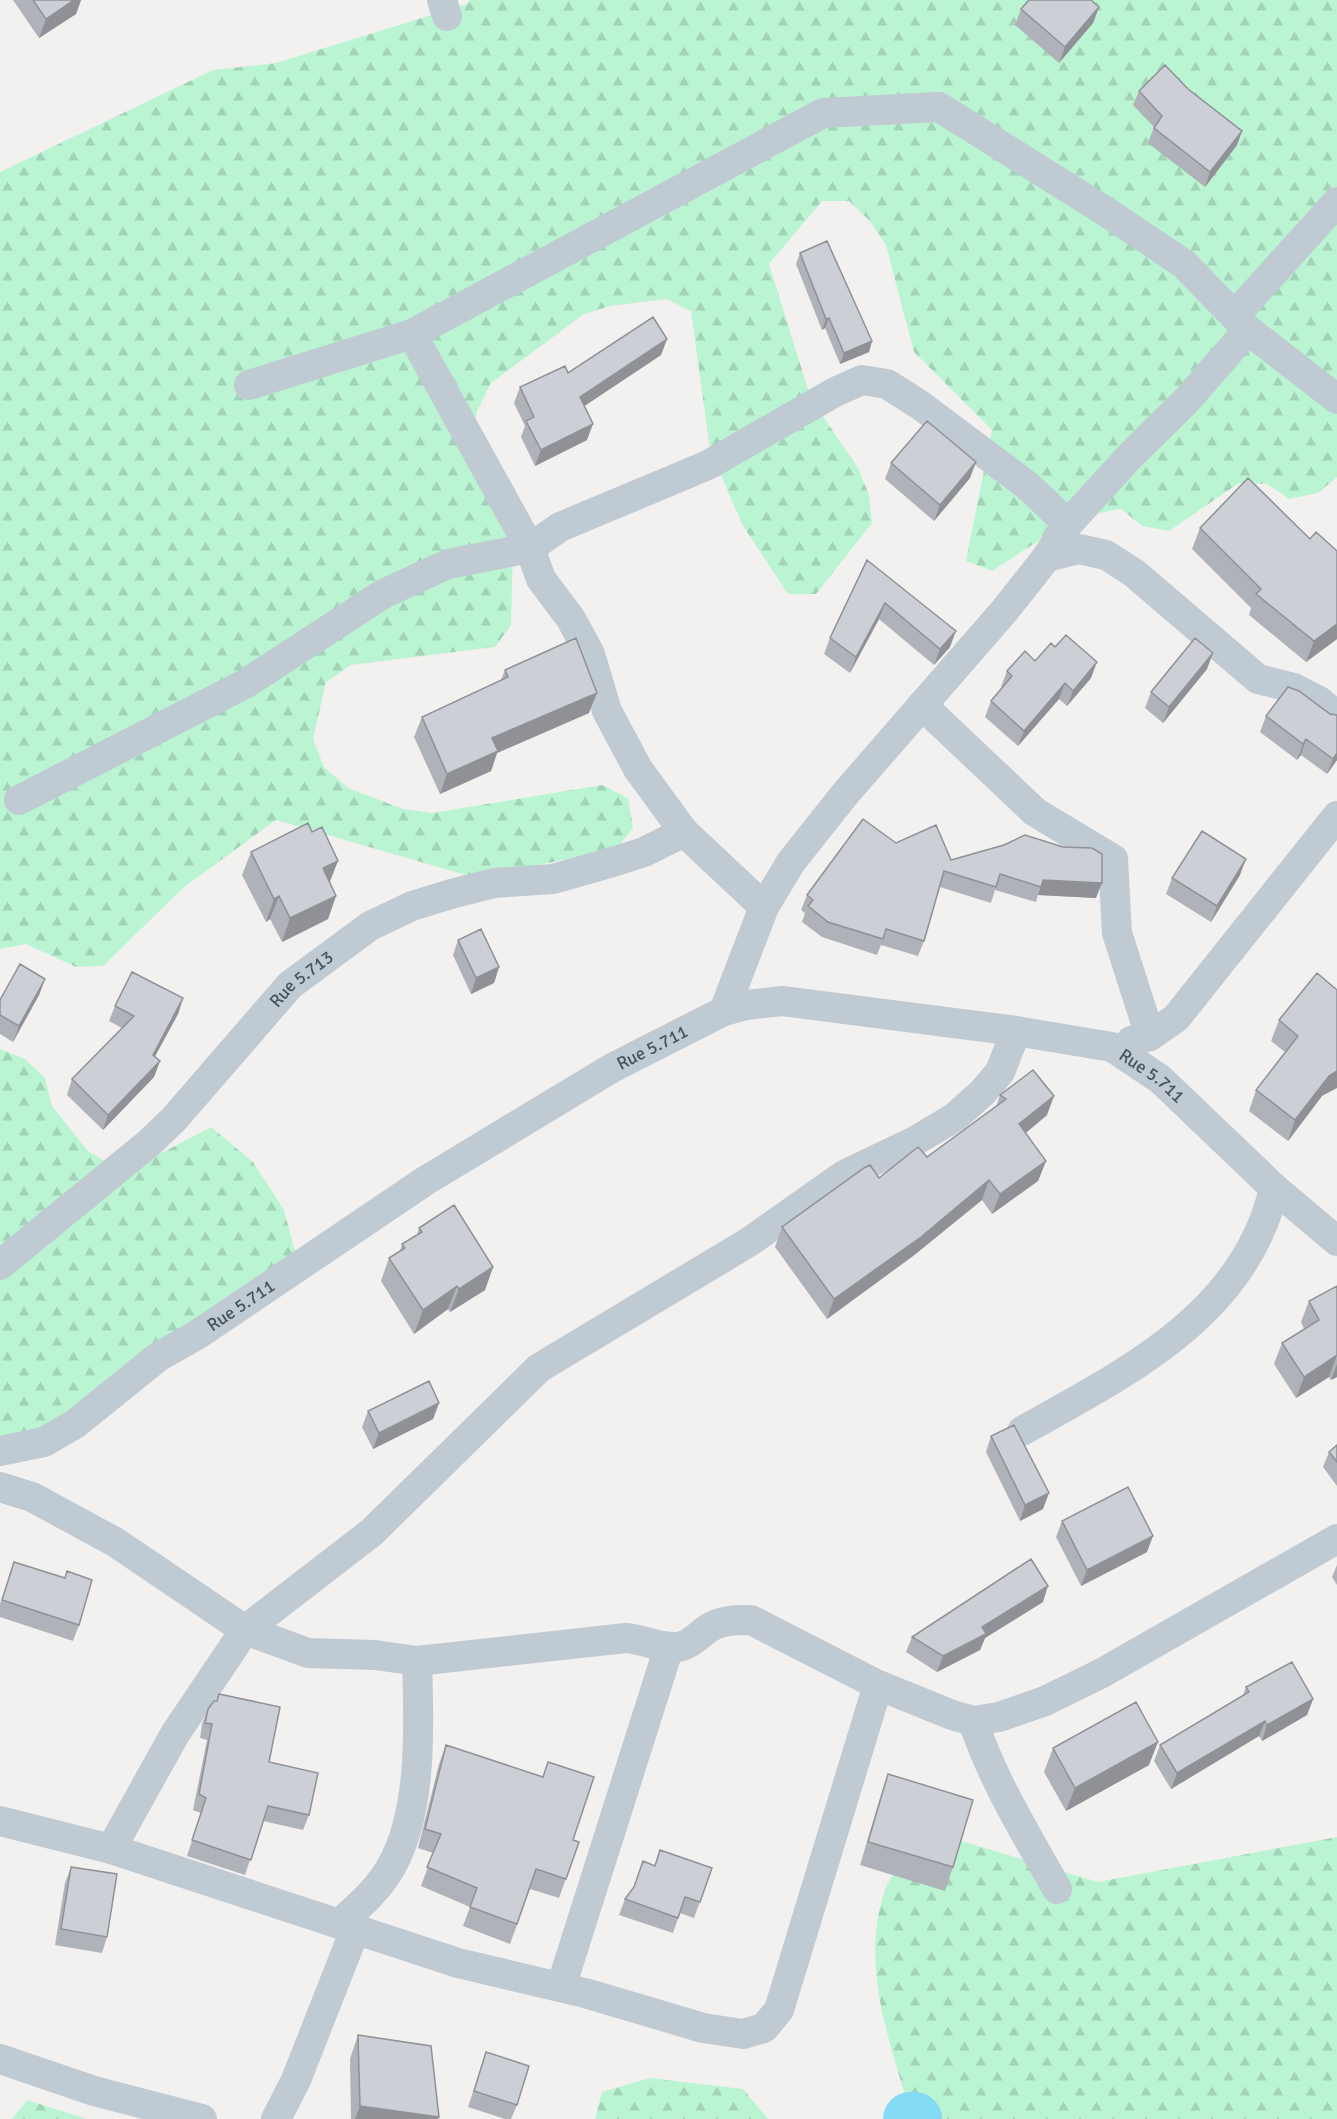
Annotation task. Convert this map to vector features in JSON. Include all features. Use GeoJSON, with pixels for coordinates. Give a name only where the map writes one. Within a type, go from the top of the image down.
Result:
{"type":"FeatureCollection","features":[{"type":"Feature","properties":{"kind":"street"},"geometry":{"type":"LineString","coordinates":[[249,385],[412,334],[823,113],[939,107],[1108,213],[1184,264],[1241,322],[1337,399]]}},
{"type":"Feature","properties":{"kind":"street"},"geometry":{"type":"LineString","coordinates":[[724,1011],[764,907],[791,862],[845,794],[1047,557],[1068,524],[1131,455],[1186,401],[1241,322],[1337,202]]}},
{"type":"Feature","properties":{"kind":"street"},"geometry":{"type":"LineString","coordinates":[[412,334],[530,548],[541,579],[571,619],[590,654],[607,711],[633,759],[684,832],[764,907]]}},
{"type":"Feature","properties":{"kind":"street"},"geometry":{"type":"LineString","coordinates":[[19,800],[244,684],[382,594],[448,564],[530,548],[560,527],[708,465],[835,392],[862,380],[887,384],[920,405],[1028,486],[1068,524]]}},
{"type":"Feature","properties":{"kind":"street"},"geometry":{"type":"LineString","coordinates":[[1047,557],[1079,549],[1106,555],[1134,573],[1258,679],[1294,688],[1319,701],[1337,716]]}},
{"type":"Feature","properties":{"kind":"street"},"geometry":{"type":"LineString","coordinates":[[922,705],[1035,812],[1113,859],[1117,933],[1150,1036]]}},
{"type":"Feature","properties":{"kind":"street"},"geometry":{"type":"LineString","coordinates":[[1112,1047],[1150,1036],[1176,1018],[1337,816]]}},
{"type":"Feature","properties":{"kind":"street","name":"Rue 5.713"},"geometry":{"type":"LineString","coordinates":[[0,1264],[149,1143],[174,1119],[290,985],[370,926],[412,906],[451,894],[494,883],[553,879],[605,864],[644,852],[684,832]]}},
{"type":"Feature","properties":{"kind":"street","name":"Rue 5.711"},"geometry":{"type":"LineString","coordinates":[[0,1451],[44,1442],[75,1424],[158,1357],[197,1335],[425,1181],[612,1068],[724,1011],[746,1005],[782,1001],[1016,1030],[1112,1047],[1161,1079],[1274,1188],[1337,1241]]}},
{"type":"Feature","properties":{"kind":"street"},"geometry":{"type":"LineString","coordinates":[[111,1849],[175,1734],[245,1630],[372,1532],[539,1368],[749,1242],[844,1175],[915,1141],[955,1117],[982,1093],[1000,1072],[1016,1030]]}},
{"type":"Feature","properties":{"kind":"street"},"geometry":{"type":"LineString","coordinates":[[1022,1431],[1129,1369],[1167,1343],[1210,1307],[1235,1277],[1267,1219],[1274,1188]]}},
{"type":"Feature","properties":{"kind":"street"},"geometry":{"type":"LineString","coordinates":[[0,1487],[32,1497],[115,1542],[245,1630],[308,1653],[375,1655],[417,1660],[626,1638],[640,1639],[669,1647],[682,1646],[697,1638],[707,1629],[729,1620],[752,1620],[878,1685],[952,1715],[973,1720],[999,1717],[1045,1701],[1102,1673],[1337,1539]]}},
{"type":"Feature","properties":{"kind":"street"},"geometry":{"type":"LineString","coordinates":[[561,1987],[669,1647]]}},
{"type":"Feature","properties":{"kind":"street"},"geometry":{"type":"LineString","coordinates":[[276,2119],[296,2080],[347,1927],[392,1866],[407,1824],[419,1747],[417,1660]]}},
{"type":"Feature","properties":{"kind":"street"},"geometry":{"type":"LineString","coordinates":[[0,1821],[111,1849],[458,1963],[561,1987],[703,2028],[743,2034],[764,2028],[779,2010],[878,1685]]}},
{"type":"Feature","properties":{"kind":"street"},"geometry":{"type":"LineString","coordinates":[[973,1720],[982,1748],[1008,1803],[1057,1889]]}},
{"type":"Feature","properties":{"kind":"street"},"geometry":{"type":"LineString","coordinates":[[0,2059],[94,2091],[202,2119]]}},
{"type":"Feature","properties":{"kind":"green space"},"geometry":{"type":"Polygon","coordinates":[[[470,0],[1337,0],[1337,477],[1318,493],[1289,499],[1267,484],[1239,483],[1169,531],[1142,526],[1121,509],[1103,513],[1085,518],[1054,532],[992,571],[966,561],[992,430],[914,352],[886,245],[870,221],[849,201],[822,201],[769,264],[811,399],[857,466],[869,495],[872,523],[816,594],[788,594],[743,526],[710,450],[691,311],[666,299],[610,306],[584,314],[491,383],[477,411],[473,440],[513,542],[511,625],[495,647],[351,665],[326,682],[313,739],[324,767],[348,788],[403,809],[432,813],[602,785],[628,798],[633,828],[616,849],[476,878],[276,820],[183,888],[103,966],[76,967],[26,944],[0,949],[0,172],[213,70],[276,63],[467,4],[470,0]]]}},
{"type":"Feature","properties":{"kind":"green space"},"geometry":{"type":"Polygon","coordinates":[[[0,1049],[25,1059],[45,1078],[52,1106],[88,1151],[112,1166],[139,1165],[211,1127],[253,1162],[284,1210],[295,1252],[54,1431],[0,1447],[0,1049]]]}},
{"type":"Feature","properties":{"kind":"green space"},"geometry":{"type":"Polygon","coordinates":[[[1337,1837],[1337,2119],[912,2119],[887,2034],[877,1977],[875,1948],[878,1919],[887,1884],[913,1848],[961,1841],[1098,1882],[1337,1837]]]}},
{"type":"Feature","properties":{"kind":"green space"},"geometry":{"type":"Polygon","coordinates":[[[650,2078],[743,2089],[768,2119],[595,2119],[602,2092],[650,2078]]]}},
{"type":"Feature","properties":{"kind":"green space"},"geometry":{"type":"Polygon","coordinates":[[[27,2100],[87,2119],[12,2119],[27,2100]]]}},
{"type":"Feature","properties":{"kind":"building"},"geometry":{"type":"Polygon","coordinates":[[[33,0],[74,0],[46,19],[33,0]]]}},
{"type":"Feature","properties":{"kind":"building"},"geometry":{"type":"Polygon","coordinates":[[[1029,0],[1091,0],[1099,7],[1065,47],[1021,9],[1029,0]]]}},
{"type":"Feature","properties":{"kind":"building"},"geometry":{"type":"Polygon","coordinates":[[[1165,65],[1188,89],[1242,131],[1210,172],[1154,128],[1162,116],[1139,91],[1165,65]]]}},
{"type":"Feature","properties":{"kind":"building"},"geometry":{"type":"Polygon","coordinates":[[[827,241],[872,341],[844,353],[829,318],[826,319],[800,253],[827,241]]]}},
{"type":"Feature","properties":{"kind":"building"},"geometry":{"type":"Polygon","coordinates":[[[653,317],[667,339],[580,397],[593,424],[541,450],[526,421],[534,417],[520,387],[565,366],[568,373],[653,317]]]}},
{"type":"Feature","properties":{"kind":"building"},"geometry":{"type":"Polygon","coordinates":[[[927,421],[976,462],[940,505],[891,463],[927,421]]]}},
{"type":"Feature","properties":{"kind":"building"},"geometry":{"type":"Polygon","coordinates":[[[1248,478],[1310,539],[1316,532],[1337,551],[1337,624],[1314,641],[1256,594],[1261,589],[1200,528],[1248,478]]]}},
{"type":"Feature","properties":{"kind":"building"},"geometry":{"type":"Polygon","coordinates":[[[867,560],[956,631],[940,649],[885,603],[856,657],[830,638],[867,560]]]}},
{"type":"Feature","properties":{"kind":"building"},"geometry":{"type":"Polygon","coordinates":[[[1066,635],[1097,662],[1073,691],[1065,683],[1024,731],[991,701],[1012,676],[1007,671],[1025,651],[1035,661],[1051,643],[1055,647],[1066,635]]]}},
{"type":"Feature","properties":{"kind":"building"},"geometry":{"type":"Polygon","coordinates":[[[576,638],[597,693],[492,738],[498,751],[447,774],[422,717],[508,677],[505,670],[576,638]]]}},
{"type":"Feature","properties":{"kind":"building"},"geometry":{"type":"Polygon","coordinates":[[[1195,638],[1213,653],[1169,707],[1151,692],[1195,638]]]}},
{"type":"Feature","properties":{"kind":"building"},"geometry":{"type":"Polygon","coordinates":[[[1288,687],[1299,691],[1330,714],[1337,715],[1337,753],[1333,759],[1306,739],[1303,744],[1266,716],[1288,687]]]}},
{"type":"Feature","properties":{"kind":"building"},"geometry":{"type":"Polygon","coordinates":[[[863,819],[896,843],[936,825],[951,860],[1004,845],[1025,835],[1063,847],[1092,848],[1102,854],[1102,883],[1043,880],[1041,887],[1000,874],[996,887],[944,871],[924,941],[886,929],[883,939],[828,922],[808,906],[813,900],[807,895],[863,819]]]}},
{"type":"Feature","properties":{"kind":"building"},"geometry":{"type":"Polygon","coordinates":[[[308,823],[312,832],[322,827],[338,861],[323,868],[336,896],[290,918],[279,896],[274,899],[251,852],[308,823]]]}},
{"type":"Feature","properties":{"kind":"building"},"geometry":{"type":"Polygon","coordinates":[[[1202,831],[1246,859],[1217,906],[1172,878],[1202,831]]]}},
{"type":"Feature","properties":{"kind":"building"},"geometry":{"type":"Polygon","coordinates":[[[481,929],[499,967],[476,978],[458,940],[481,929]]]}},
{"type":"Feature","properties":{"kind":"building"},"geometry":{"type":"Polygon","coordinates":[[[20,964],[45,979],[19,1026],[0,1015],[0,1000],[20,964]]]}},
{"type":"Feature","properties":{"kind":"building"},"geometry":{"type":"Polygon","coordinates":[[[132,972],[183,998],[153,1055],[160,1061],[108,1115],[72,1079],[134,1016],[115,1006],[132,972]]]}},
{"type":"Feature","properties":{"kind":"building"},"geometry":{"type":"Polygon","coordinates":[[[1317,973],[1337,990],[1337,1071],[1329,1076],[1295,1120],[1256,1090],[1298,1036],[1279,1020],[1317,973]]]}},
{"type":"Feature","properties":{"kind":"building"},"geometry":{"type":"Polygon","coordinates":[[[1033,1070],[1054,1096],[1019,1124],[1046,1161],[1000,1194],[989,1180],[921,1237],[834,1299],[782,1227],[870,1165],[879,1178],[918,1147],[927,1157],[1006,1099],[1000,1095],[1033,1070]]]}},
{"type":"Feature","properties":{"kind":"building"},"geometry":{"type":"Polygon","coordinates":[[[454,1205],[493,1267],[459,1289],[457,1286],[423,1310],[389,1258],[405,1248],[402,1244],[422,1232],[419,1228],[454,1205]]]}},
{"type":"Feature","properties":{"kind":"building"},"geometry":{"type":"Polygon","coordinates":[[[1337,1286],[1337,1355],[1304,1377],[1282,1343],[1319,1320],[1309,1301],[1337,1286]]]}},
{"type":"Feature","properties":{"kind":"building"},"geometry":{"type":"Polygon","coordinates":[[[429,1381],[439,1403],[379,1433],[368,1411],[429,1381]]]}},
{"type":"Feature","properties":{"kind":"building"},"geometry":{"type":"Polygon","coordinates":[[[1014,1425],[1049,1493],[1025,1505],[991,1436],[1014,1425]]]}},
{"type":"Feature","properties":{"kind":"building"},"geometry":{"type":"Polygon","coordinates":[[[1337,1445],[1337,1462],[1329,1452],[1337,1445]]]}},
{"type":"Feature","properties":{"kind":"building"},"geometry":{"type":"Polygon","coordinates":[[[1128,1487],[1153,1536],[1087,1570],[1062,1521],[1128,1487]]]}},
{"type":"Feature","properties":{"kind":"building"},"geometry":{"type":"Polygon","coordinates":[[[1031,1559],[1048,1586],[982,1627],[986,1634],[943,1656],[912,1637],[1031,1559]]]}},
{"type":"Feature","properties":{"kind":"building"},"geometry":{"type":"Polygon","coordinates":[[[14,1562],[65,1578],[67,1571],[92,1580],[79,1625],[2,1600],[14,1562]]]}},
{"type":"Feature","properties":{"kind":"building"},"geometry":{"type":"Polygon","coordinates":[[[1292,1662],[1313,1699],[1267,1725],[1265,1721],[1177,1773],[1160,1745],[1249,1692],[1246,1687],[1292,1662]]]}},
{"type":"Feature","properties":{"kind":"building"},"geometry":{"type":"Polygon","coordinates":[[[219,1694],[280,1707],[269,1762],[318,1773],[309,1815],[268,1806],[251,1860],[192,1840],[206,1798],[199,1794],[212,1724],[205,1723],[208,1709],[214,1701],[217,1701],[219,1694]]]}},
{"type":"Feature","properties":{"kind":"building"},"geometry":{"type":"Polygon","coordinates":[[[1136,1702],[1158,1742],[1075,1788],[1053,1748],[1136,1702]]]}},
{"type":"Feature","properties":{"kind":"building"},"geometry":{"type":"Polygon","coordinates":[[[446,1745],[543,1777],[548,1762],[594,1777],[573,1840],[579,1842],[566,1879],[536,1869],[517,1924],[470,1907],[477,1888],[427,1867],[441,1834],[425,1829],[446,1745]]]}},
{"type":"Feature","properties":{"kind":"building"},"geometry":{"type":"Polygon","coordinates":[[[888,1774],[973,1800],[953,1867],[868,1842],[888,1774]]]}},
{"type":"Feature","properties":{"kind":"building"},"geometry":{"type":"Polygon","coordinates":[[[660,1850],[712,1868],[700,1902],[685,1897],[678,1918],[625,1899],[634,1887],[643,1861],[655,1866],[660,1850]]]}},
{"type":"Feature","properties":{"kind":"building"},"geometry":{"type":"Polygon","coordinates":[[[71,1867],[117,1874],[107,1937],[61,1929],[71,1867]]]}},
{"type":"Feature","properties":{"kind":"building"},"geometry":{"type":"Polygon","coordinates":[[[358,2035],[431,2046],[439,2117],[360,2106],[358,2035]]]}},
{"type":"Feature","properties":{"kind":"building"},"geometry":{"type":"Polygon","coordinates":[[[486,2052],[529,2066],[517,2105],[474,2091],[486,2052]]]}},
{"type":"Feature","properties":{"kind":"waterway"},"geometry":{"type":"LineString","coordinates":[[910,2119],[915,2119]]}}]}
